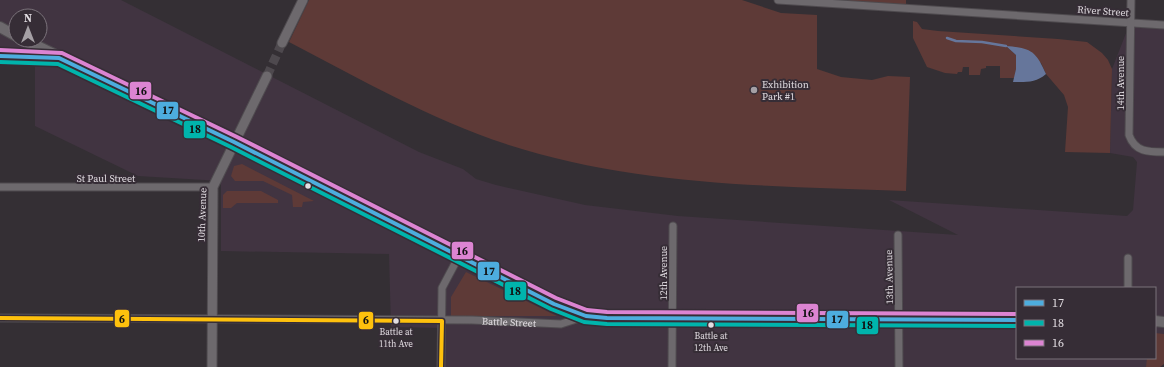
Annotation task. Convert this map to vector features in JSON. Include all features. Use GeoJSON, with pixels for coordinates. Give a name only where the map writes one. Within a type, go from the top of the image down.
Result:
{"type":"FeatureCollection","features":[{"type":"Feature","properties":{"kind":"main road"},"geometry":{"type":"LineString","coordinates":[[40,48],[234,142],[554,304],[586,316]]}},
{"type":"Feature","properties":{"kind":"main road"},"geometry":{"type":"LineString","coordinates":[[0,56],[59,58]]}},
{"type":"Feature","properties":{"kind":"main road","name":"Battle Street"},"geometry":{"type":"LineString","coordinates":[[586,316],[607,318],[672,319],[1016,320]]}},
{"type":"Feature","properties":{"kind":"street"},"geometry":{"type":"LineString","coordinates":[[282,43],[303,0]]}},
{"type":"Feature","properties":{"kind":"street","name":"River Street"},"geometry":{"type":"LineString","coordinates":[[778,0],[901,4],[919,10],[1164,25]]}},
{"type":"Feature","properties":{"kind":"street","name":"14th Avenue"},"geometry":{"type":"LineString","coordinates":[[1131,0],[1129,135],[1135,146],[1142,150],[1164,152]]}},
{"type":"Feature","properties":{"kind":"street","name":"10th Avenue"},"geometry":{"type":"LineString","coordinates":[[212,367],[213,188],[267,76]]}},
{"type":"Feature","properties":{"kind":"street","name":"St Paul Street"},"geometry":{"type":"LineString","coordinates":[[0,188],[213,188]]}},
{"type":"Feature","properties":{"kind":"street","name":"12th Avenue"},"geometry":{"type":"LineString","coordinates":[[672,367],[673,226]]}},
{"type":"Feature","properties":{"kind":"street","name":"13th Avenue"},"geometry":{"type":"LineString","coordinates":[[898,235],[899,367]]}},
{"type":"Feature","properties":{"kind":"street"},"geometry":{"type":"LineString","coordinates":[[441,367],[442,288],[459,256]]}},
{"type":"Feature","properties":{"kind":"street"},"geometry":{"type":"LineString","coordinates":[[1128,258],[1128,287]]}},
{"type":"Feature","properties":{"kind":"street","name":"Battle Street"},"geometry":{"type":"LineString","coordinates":[[0,318],[472,320],[561,324],[586,316]]}},
{"type":"Feature","properties":{"kind":"shaded area"},"geometry":{"type":"Polygon","coordinates":[[[0,0],[121,0],[419,152],[463,169],[476,179],[496,185],[585,205],[678,216],[958,235],[889,200],[1127,216],[1133,210],[1137,162],[1133,157],[1110,153],[1112,69],[1130,23],[1164,25],[1164,361],[1157,367],[443,367],[443,328],[391,327],[389,254],[221,251],[221,181],[138,176],[35,126],[35,63],[0,63],[0,0]]]}},
{"type":"Feature","properties":{"kind":"shaded area"},"geometry":{"type":"Polygon","coordinates":[[[309,0],[742,0],[781,13],[817,15],[817,69],[841,77],[872,80],[888,76],[910,77],[906,191],[755,185],[654,176],[555,158],[506,144],[450,123],[396,98],[289,42],[309,0]]]}},
{"type":"Feature","properties":{"kind":"shaded area"},"geometry":{"type":"Polygon","coordinates":[[[814,0],[906,0],[906,5],[814,0]]]}},
{"type":"Feature","properties":{"kind":"shaded area"},"geometry":{"type":"Polygon","coordinates":[[[913,21],[917,22],[922,29],[938,31],[1087,42],[1102,53],[1108,60],[1112,69],[1110,153],[1065,152],[1068,107],[1064,95],[1046,74],[1041,63],[1006,46],[1016,55],[1015,78],[1000,78],[1000,66],[986,66],[986,68],[981,69],[980,75],[969,75],[969,67],[963,67],[962,72],[958,72],[957,74],[945,73],[927,67],[913,38],[913,21]]]}},
{"type":"Feature","properties":{"kind":"shaded area"},"geometry":{"type":"Polygon","coordinates":[[[242,164],[314,201],[303,202],[302,207],[293,207],[292,195],[263,181],[235,181],[231,176],[234,166],[242,164]]]}},
{"type":"Feature","properties":{"kind":"shaded area"},"geometry":{"type":"Polygon","coordinates":[[[227,191],[261,191],[278,200],[278,203],[237,203],[231,208],[223,208],[223,195],[227,191]]]}},
{"type":"Feature","properties":{"kind":"shaded area"},"geometry":{"type":"Polygon","coordinates":[[[466,272],[557,316],[451,316],[451,297],[466,272]]]}},
{"type":"Feature","properties":{"kind":"shaded area"},"geometry":{"type":"Polygon","coordinates":[[[1156,333],[1164,334],[1164,364],[1160,367],[1146,367],[1147,359],[1156,359],[1156,333]]]}},
{"type":"Feature","properties":{"kind":"water"},"geometry":{"type":"Polygon","coordinates":[[[1006,46],[1021,48],[1032,52],[1039,60],[1046,74],[1038,79],[1027,82],[1013,82],[1016,69],[1016,55],[1006,46]]]}},
{"type":"Feature","properties":{"kind":"waterway"},"geometry":{"type":"LineString","coordinates":[[947,38],[956,41],[982,42],[1006,46]]}},
{"type":"Feature","properties":{"kind":"tunnel"},"geometry":{"type":"LineString","coordinates":[[267,76],[282,43]]}},
{"type":"Feature","properties":{"kind":"transit line","name":"16"},"geometry":{"type":"LineString","coordinates":[[0,50],[62,53],[237,137],[556,298],[587,310],[607,312],[1016,314]]}},
{"type":"Feature","properties":{"kind":"transit line","name":"17"},"geometry":{"type":"LineString","coordinates":[[0,56],[59,58],[234,142],[554,304],[586,316],[607,318],[1016,320]]}},
{"type":"Feature","properties":{"kind":"transit line","name":"18"},"geometry":{"type":"LineString","coordinates":[[0,62],[58,64],[231,147],[551,309],[584,322],[607,324],[1016,326]]}},
{"type":"Feature","properties":{"kind":"transit line","name":"6"},"geometry":{"type":"LineString","coordinates":[[0,318],[442,321],[441,367]]}},
{"type":"Feature","properties":{"kind":"place","name":"Exhibition Park #1"},"geometry":{"type":"Point","coordinates":[754,90]}},
{"type":"Feature","properties":{"kind":"place","name":"Battle at 11th Ave"},"geometry":{"type":"Point","coordinates":[396,321]}},
{"type":"Feature","properties":{"kind":"place","name":"Battle at 12th Ave"},"geometry":{"type":"Point","coordinates":[711,325]}}]}
